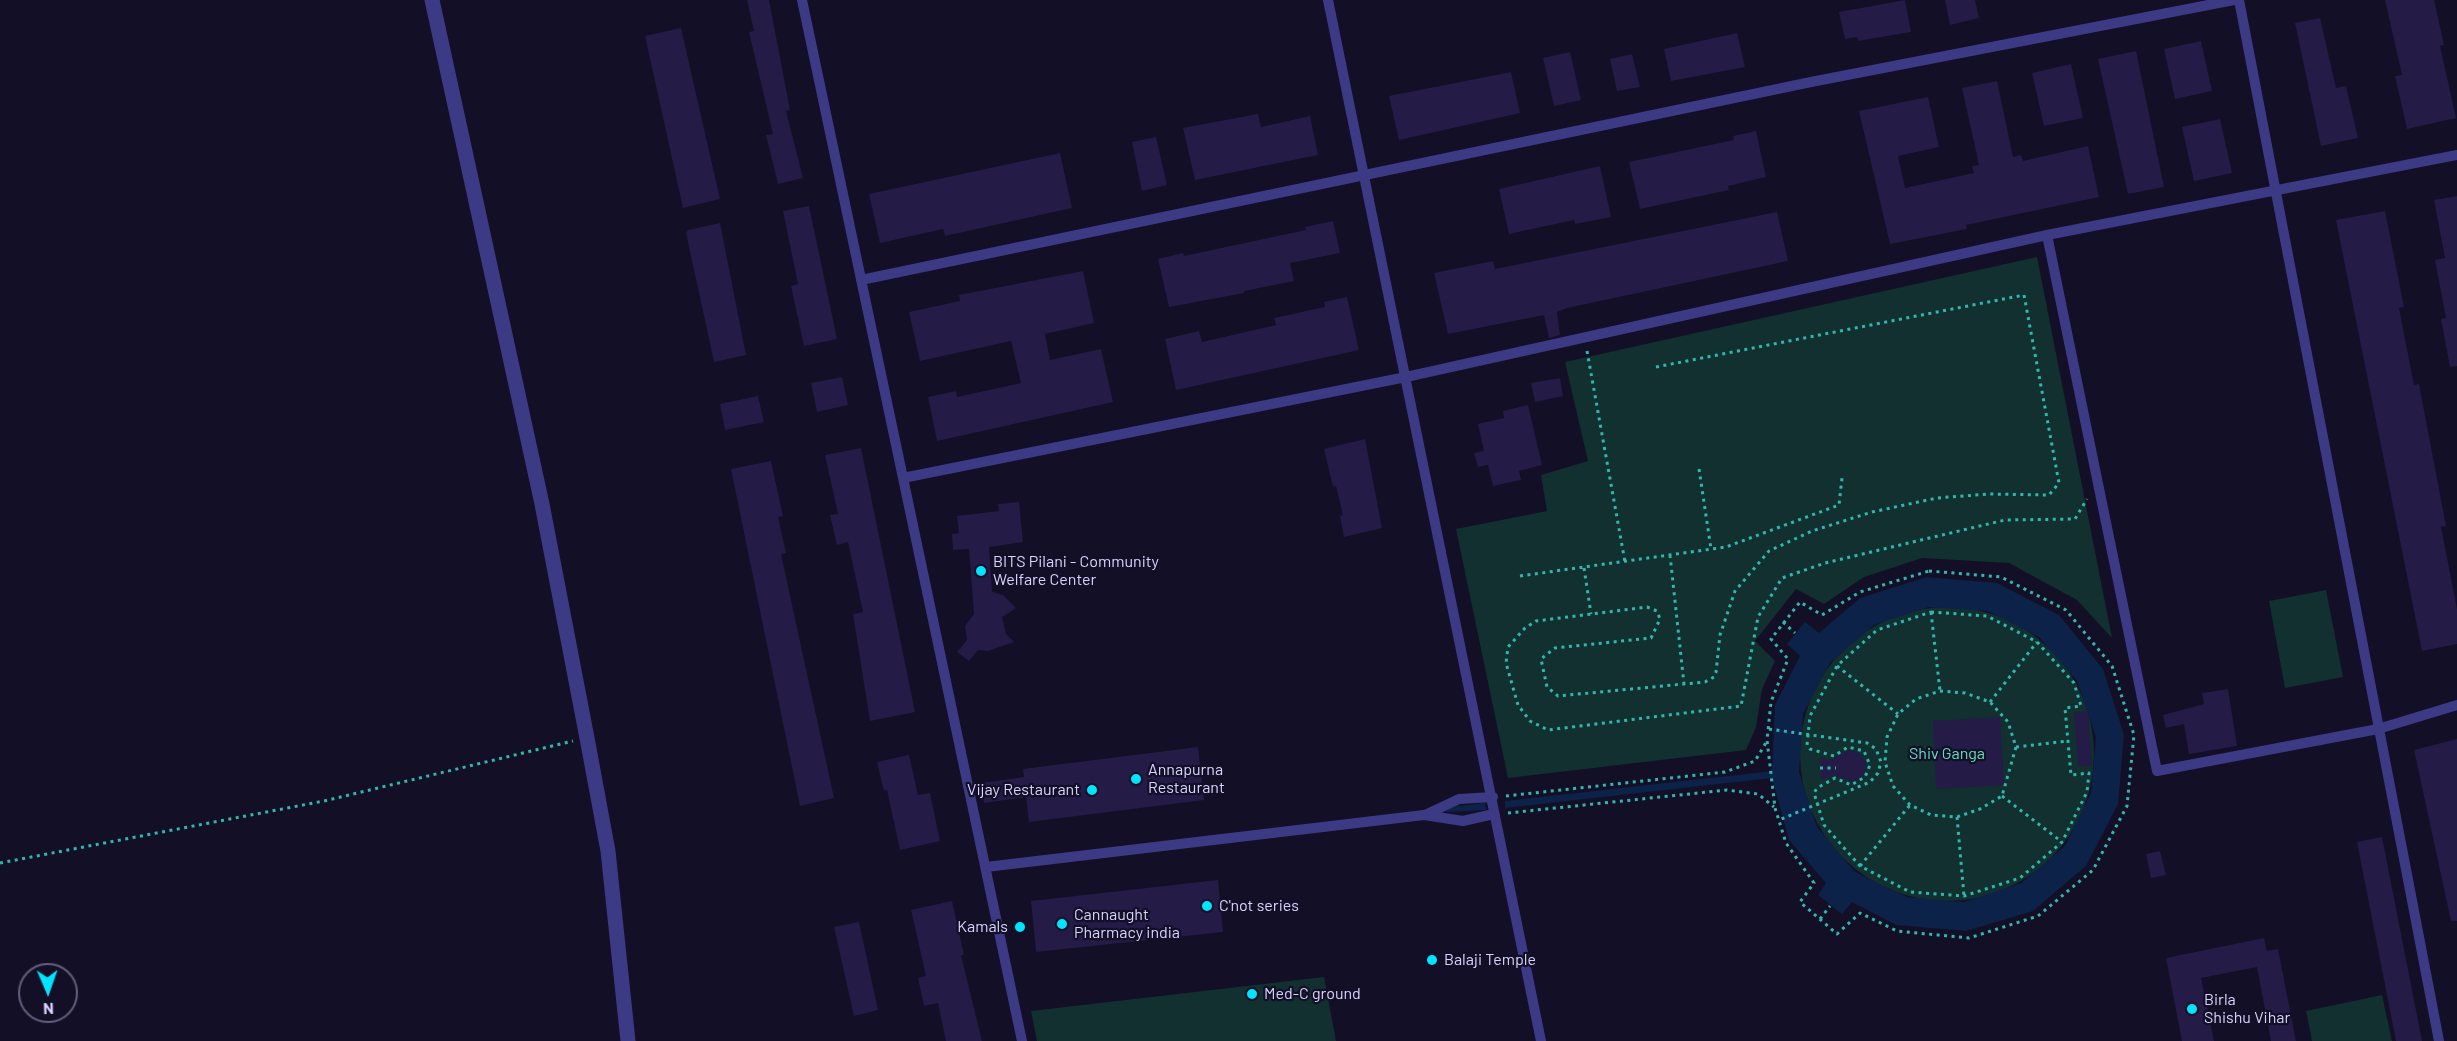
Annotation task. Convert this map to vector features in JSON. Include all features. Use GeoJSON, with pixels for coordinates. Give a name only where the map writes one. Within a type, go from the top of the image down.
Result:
{"type":"FeatureCollection","features":[{"type":"Feature","properties":{"kind":"street"},"geometry":{"type":"LineString","coordinates":[[432,0],[542,504],[587,738],[608,851],[628,1041]]}},
{"type":"Feature","properties":{"kind":"lane"},"geometry":{"type":"LineString","coordinates":[[802,0],[1022,1041]]}},
{"type":"Feature","properties":{"kind":"lane"},"geometry":{"type":"LineString","coordinates":[[1328,0],[1540,1041]]}},
{"type":"Feature","properties":{"kind":"lane"},"geometry":{"type":"LineString","coordinates":[[861,280],[1811,82],[2234,0]]}},
{"type":"Feature","properties":{"kind":"lane"},"geometry":{"type":"LineString","coordinates":[[2239,0],[2439,1041]]}},
{"type":"Feature","properties":{"kind":"lane"},"geometry":{"type":"LineString","coordinates":[[903,478],[1406,377],[2047,235],[2457,155]]}},
{"type":"Feature","properties":{"kind":"lane"},"geometry":{"type":"LineString","coordinates":[[2047,235],[2157,771],[2378,729],[2457,705]]}},
{"type":"Feature","properties":{"kind":"lane"},"geometry":{"type":"LineString","coordinates":[[1424,815],[1460,799],[1492,797]]}},
{"type":"Feature","properties":{"kind":"lane"},"geometry":{"type":"LineString","coordinates":[[986,867],[1424,815],[1463,821],[1494,814]]}},
{"type":"Feature","properties":{"kind":"path"},"geometry":{"type":"LineString","coordinates":[[1656,367],[2024,295],[2058,483],[2049,495],[1989,494],[1947,497],[1872,512],[1812,531],[1770,551],[1735,591],[1720,635],[1714,677],[1705,682],[1558,696],[1547,687],[1541,659],[1555,648],[1651,638],[1660,619],[1657,611],[1647,607],[1536,621],[1525,628],[1508,647],[1506,663],[1518,705],[1530,721],[1548,730],[1565,730],[1741,706],[1758,617],[1782,578],[1825,563],[2005,520],[2075,519],[2090,495]]}},
{"type":"Feature","properties":{"kind":"path"},"geometry":{"type":"LineString","coordinates":[[1584,338],[1625,562]]}},
{"type":"Feature","properties":{"kind":"path"},"geometry":{"type":"LineString","coordinates":[[1699,469],[1711,549]]}},
{"type":"Feature","properties":{"kind":"path"},"geometry":{"type":"LineString","coordinates":[[1520,576],[1726,548],[1839,505],[1842,478]]}},
{"type":"Feature","properties":{"kind":"path"},"geometry":{"type":"LineString","coordinates":[[1670,555],[1684,684]]}},
{"type":"Feature","properties":{"kind":"path"},"geometry":{"type":"LineString","coordinates":[[1584,567],[1591,614]]}},
{"type":"Feature","properties":{"kind":"path"},"geometry":{"type":"LineString","coordinates":[[1929,571],[2001,577],[2066,610],[2112,666],[2134,735],[2127,806],[2093,870],[2038,916],[1969,938],[1897,931],[1860,913],[1837,934],[1800,902],[1814,883],[1786,843],[1775,807],[1770,779],[1767,740],[1769,729],[1771,702],[1788,658],[1771,639],[1800,602],[1822,615],[1860,592],[1929,571]]}},
{"type":"Feature","properties":{"kind":"path"},"geometry":{"type":"LineString","coordinates":[[1931,612],[1940,691]]}},
{"type":"Feature","properties":{"kind":"path"},"geometry":{"type":"LineString","coordinates":[[1931,612],[1986,616],[2037,642],[2074,683],[2081,706],[2064,708],[2071,775],[2089,773],[2087,792],[2062,842],[2020,878],[1964,896],[1910,892],[1860,866],[1824,825],[1814,793],[1816,788],[1835,778],[1851,785],[1865,777],[1870,765],[1864,751],[1848,747],[1834,756],[1810,749],[1807,745],[1810,716],[1837,666],[1878,630],[1931,612]]}},
{"type":"Feature","properties":{"kind":"path"},"geometry":{"type":"LineString","coordinates":[[1783,622],[1795,633]]}},
{"type":"Feature","properties":{"kind":"path"},"geometry":{"type":"LineString","coordinates":[[1990,702],[2037,642]]}},
{"type":"Feature","properties":{"kind":"path"},"geometry":{"type":"LineString","coordinates":[[1837,666],[1898,714]]}},
{"type":"Feature","properties":{"kind":"path"},"geometry":{"type":"LineString","coordinates":[[1940,691],[1965,693],[1990,702],[2008,722],[2016,747],[2002,796],[1980,809],[1957,817],[1931,815],[1910,805],[1893,786],[1885,762],[1887,737],[1898,714],[1917,699],[1940,691]]}},
{"type":"Feature","properties":{"kind":"path"},"geometry":{"type":"LineString","coordinates":[[1769,729],[1867,743],[1876,749],[1881,762],[1878,773],[1870,782],[1779,820]]}},
{"type":"Feature","properties":{"kind":"path"},"geometry":{"type":"LineString","coordinates":[[0,863],[324,801],[587,738]]}},
{"type":"Feature","properties":{"kind":"path"},"geometry":{"type":"LineString","coordinates":[[1492,797],[1725,772],[1755,761],[1767,740]]}},
{"type":"Feature","properties":{"kind":"path"},"geometry":{"type":"LineString","coordinates":[[2016,747],[2068,741]]}},
{"type":"Feature","properties":{"kind":"path"},"geometry":{"type":"LineString","coordinates":[[1820,768],[1836,768]]}},
{"type":"Feature","properties":{"kind":"path"},"geometry":{"type":"LineString","coordinates":[[1494,814],[1727,790],[1758,794],[1775,807]]}},
{"type":"Feature","properties":{"kind":"path"},"geometry":{"type":"LineString","coordinates":[[2002,796],[2062,842]]}},
{"type":"Feature","properties":{"kind":"path"},"geometry":{"type":"LineString","coordinates":[[1860,866],[1910,805]]}},
{"type":"Feature","properties":{"kind":"path"},"geometry":{"type":"LineString","coordinates":[[1957,817],[1964,896]]}},
{"type":"Feature","properties":{"kind":"path"},"geometry":{"type":"LineString","coordinates":[[1820,919],[1830,906]]}},
{"type":"Feature","properties":{"kind":"green space"},"geometry":{"type":"Polygon","coordinates":[[[2037,257],[2112,638],[2077,600],[2009,563],[1922,558],[1864,577],[1824,604],[1796,589],[1755,641],[1775,661],[1762,689],[1756,727],[1746,750],[1508,778],[1456,529],[1547,511],[1541,475],[1588,461],[1565,362],[2037,257]]]}},
{"type":"Feature","properties":{"kind":"green space"},"geometry":{"type":"Polygon","coordinates":[[[2326,590],[2343,677],[2285,688],[2269,601],[2326,590]]]}},
{"type":"Feature","properties":{"kind":"green space","name":"Shiv Ganga"},"geometry":{"type":"Polygon","coordinates":[[[1947,607],[1976,610],[2003,618],[2029,632],[2051,650],[2069,672],[2083,698],[2091,725],[2094,754],[2091,783],[2083,810],[2069,836],[2051,858],[2029,876],[2003,890],[1976,898],[1947,901],[1918,898],[1891,890],[1865,876],[1843,858],[1825,836],[1811,810],[1803,783],[1800,754],[1803,725],[1811,698],[1825,672],[1843,650],[1865,632],[1891,618],[1918,610],[1947,607]]]}},
{"type":"Feature","properties":{"kind":"green space","name":"Med-C ground"},"geometry":{"type":"Polygon","coordinates":[[[1324,977],[1336,1041],[1037,1041],[1031,1011],[1324,977]]]}},
{"type":"Feature","properties":{"kind":"green space"},"geometry":{"type":"Polygon","coordinates":[[[2382,995],[2392,1041],[2312,1041],[2306,1011],[2382,995]]]}},
{"type":"Feature","properties":{"kind":"water"},"geometry":{"type":"Polygon","coordinates":[[[1927,577],[1997,583],[2059,615],[2103,669],[2124,735],[2118,804],[2086,866],[2033,911],[1966,931],[1896,925],[1852,902],[1842,914],[1818,895],[1826,883],[1789,840],[1772,778],[1505,808],[1505,801],[1772,771],[1775,705],[1800,656],[1787,644],[1805,622],[1819,633],[1860,598],[1927,577]],[[1929,607],[1874,625],[1830,663],[1803,714],[1799,772],[1817,827],[1855,872],[1907,897],[1964,902],[2021,883],[2065,846],[2091,793],[2096,737],[2077,681],[2039,637],[1987,611],[1929,607]]]}},
{"type":"Feature","properties":{"kind":"water"},"geometry":{"type":"Polygon","coordinates":[[[1485,803],[1486,810],[1446,812],[1449,807],[1485,803]]]}},
{"type":"Feature","properties":{"kind":"building"},"geometry":{"type":"Polygon","coordinates":[[[747,0],[769,0],[790,110],[786,111],[803,178],[778,184],[766,135],[773,134],[749,32],[754,31],[747,0]]]}},
{"type":"Feature","properties":{"kind":"building"},"geometry":{"type":"Polygon","coordinates":[[[1905,0],[1911,32],[1858,41],[1857,37],[1845,39],[1839,12],[1905,0]]]}},
{"type":"Feature","properties":{"kind":"building"},"geometry":{"type":"Polygon","coordinates":[[[1945,0],[1975,0],[1979,18],[1950,25],[1945,0]]]}},
{"type":"Feature","properties":{"kind":"building"},"geometry":{"type":"Polygon","coordinates":[[[2385,0],[2434,0],[2444,45],[2440,46],[2456,118],[2407,129],[2395,76],[2402,75],[2385,0]]]}},
{"type":"Feature","properties":{"kind":"building"},"geometry":{"type":"Polygon","coordinates":[[[2320,18],[2336,88],[2346,86],[2358,138],[2321,146],[2295,23],[2320,18]]]}},
{"type":"Feature","properties":{"kind":"building"},"geometry":{"type":"Polygon","coordinates":[[[681,28],[720,199],[683,208],[645,36],[681,28]]]}},
{"type":"Feature","properties":{"kind":"building"},"geometry":{"type":"Polygon","coordinates":[[[1737,33],[1745,67],[1671,81],[1664,49],[1737,33]]]}},
{"type":"Feature","properties":{"kind":"building"},"geometry":{"type":"Polygon","coordinates":[[[2201,41],[2212,91],[2175,99],[2164,49],[2201,41]]]}},
{"type":"Feature","properties":{"kind":"building"},"geometry":{"type":"Polygon","coordinates":[[[2136,51],[2164,187],[2128,194],[2098,59],[2136,51]]]}},
{"type":"Feature","properties":{"kind":"building"},"geometry":{"type":"Polygon","coordinates":[[[1570,52],[1581,100],[1554,106],[1543,58],[1570,52]]]}},
{"type":"Feature","properties":{"kind":"building"},"geometry":{"type":"Polygon","coordinates":[[[1632,54],[1640,87],[1617,91],[1610,59],[1632,54]]]}},
{"type":"Feature","properties":{"kind":"building"},"geometry":{"type":"Polygon","coordinates":[[[2071,64],[2083,118],[2044,126],[2032,73],[2071,64]]]}},
{"type":"Feature","properties":{"kind":"building"},"geometry":{"type":"Polygon","coordinates":[[[1511,72],[1520,113],[1399,140],[1389,96],[1511,72]]]}},
{"type":"Feature","properties":{"kind":"building"},"geometry":{"type":"Polygon","coordinates":[[[1997,81],[2013,157],[2021,155],[2023,161],[2088,146],[2099,197],[1966,225],[1967,229],[1890,244],[1859,111],[1928,97],[1939,147],[1898,156],[1905,188],[1974,173],[1972,166],[1979,165],[1962,88],[1997,81]]]}},
{"type":"Feature","properties":{"kind":"building"},"geometry":{"type":"Polygon","coordinates":[[[1258,114],[1261,127],[1310,116],[1318,155],[1195,180],[1183,128],[1258,114]]]}},
{"type":"Feature","properties":{"kind":"building"},"geometry":{"type":"Polygon","coordinates":[[[2220,119],[2232,173],[2194,181],[2182,127],[2220,119]]]}},
{"type":"Feature","properties":{"kind":"building"},"geometry":{"type":"Polygon","coordinates":[[[1756,131],[1766,177],[1728,186],[1729,190],[1640,209],[1629,162],[1734,140],[1733,136],[1756,131]]]}},
{"type":"Feature","properties":{"kind":"building"},"geometry":{"type":"Polygon","coordinates":[[[1156,137],[1167,185],[1142,191],[1132,142],[1156,137]]]}},
{"type":"Feature","properties":{"kind":"building"},"geometry":{"type":"Polygon","coordinates":[[[1060,153],[1072,208],[945,236],[943,229],[880,243],[869,194],[1060,153]]]}},
{"type":"Feature","properties":{"kind":"building"},"geometry":{"type":"Polygon","coordinates":[[[1600,166],[1611,217],[1575,224],[1574,220],[1509,234],[1499,189],[1600,166]]]}},
{"type":"Feature","properties":{"kind":"building"},"geometry":{"type":"Polygon","coordinates":[[[2457,196],[2457,366],[2450,367],[2441,319],[2446,318],[2435,260],[2445,258],[2434,200],[2457,196]]]}},
{"type":"Feature","properties":{"kind":"building"},"geometry":{"type":"Polygon","coordinates":[[[809,206],[837,339],[804,346],[791,286],[798,284],[783,211],[809,206]]]}},
{"type":"Feature","properties":{"kind":"building"},"geometry":{"type":"Polygon","coordinates":[[[2385,211],[2404,307],[2399,308],[2414,385],[2419,384],[2446,526],[2441,527],[2457,609],[2457,644],[2422,651],[2336,220],[2385,211]]]}},
{"type":"Feature","properties":{"kind":"building"},"geometry":{"type":"Polygon","coordinates":[[[1777,212],[1788,261],[1567,308],[1557,312],[1560,335],[1549,338],[1544,315],[1448,334],[1434,273],[1493,261],[1495,269],[1777,212]]]}},
{"type":"Feature","properties":{"kind":"building"},"geometry":{"type":"Polygon","coordinates":[[[1333,221],[1340,253],[1290,263],[1294,281],[1169,307],[1158,259],[1183,253],[1184,256],[1306,230],[1305,227],[1333,221]]]}},
{"type":"Feature","properties":{"kind":"building"},"geometry":{"type":"Polygon","coordinates":[[[720,223],[746,355],[714,362],[686,233],[688,230],[720,223]]]}},
{"type":"Feature","properties":{"kind":"building"},"geometry":{"type":"Polygon","coordinates":[[[1083,271],[1094,323],[1045,334],[1050,360],[1101,349],[1113,402],[937,441],[928,397],[956,391],[957,397],[1021,383],[1011,341],[920,361],[909,312],[960,301],[959,295],[1083,271]]]}},
{"type":"Feature","properties":{"kind":"building"},"geometry":{"type":"Polygon","coordinates":[[[1347,297],[1359,350],[1176,390],[1165,339],[1199,331],[1202,342],[1276,325],[1274,318],[1325,307],[1324,302],[1347,297]]]}},
{"type":"Feature","properties":{"kind":"building"},"geometry":{"type":"Polygon","coordinates":[[[842,377],[848,405],[817,412],[811,383],[842,377]]]}},
{"type":"Feature","properties":{"kind":"building"},"geometry":{"type":"Polygon","coordinates":[[[1560,378],[1563,396],[1535,402],[1531,383],[1560,378]]]}},
{"type":"Feature","properties":{"kind":"building"},"geometry":{"type":"Polygon","coordinates":[[[758,396],[764,422],[725,430],[720,404],[758,396]]]}},
{"type":"Feature","properties":{"kind":"building"},"geometry":{"type":"Polygon","coordinates":[[[1528,405],[1542,465],[1519,471],[1521,480],[1493,486],[1488,465],[1478,467],[1474,453],[1484,451],[1478,424],[1504,418],[1503,411],[1528,405]]]}},
{"type":"Feature","properties":{"kind":"building"},"geometry":{"type":"Polygon","coordinates":[[[1365,439],[1382,528],[1344,537],[1340,516],[1343,515],[1336,486],[1333,487],[1324,449],[1365,439]]]}},
{"type":"Feature","properties":{"kind":"building"},"geometry":{"type":"Polygon","coordinates":[[[861,448],[915,712],[870,721],[853,614],[863,612],[848,542],[837,545],[830,515],[838,514],[825,455],[861,448]]]}},
{"type":"Feature","properties":{"kind":"building"},"geometry":{"type":"Polygon","coordinates":[[[771,461],[783,516],[778,517],[786,553],[781,554],[834,798],[800,806],[731,469],[771,461]]]}},
{"type":"Feature","properties":{"kind":"building","name":"BITS Pilani - Community Welfare Center"},"geometry":{"type":"Polygon","coordinates":[[[1019,502],[1023,542],[989,547],[992,592],[1003,595],[1016,608],[1002,617],[1006,634],[1014,642],[988,651],[978,650],[969,661],[957,652],[967,640],[965,626],[974,614],[969,549],[953,550],[952,534],[959,533],[957,516],[999,511],[998,504],[1019,502]]]}},
{"type":"Feature","properties":{"kind":"building"},"geometry":{"type":"Polygon","coordinates":[[[2228,689],[2237,746],[2189,754],[2184,724],[2166,728],[2163,715],[2204,704],[2202,693],[2228,689]]]}},
{"type":"Feature","properties":{"kind":"building"},"geometry":{"type":"Polygon","coordinates":[[[2088,711],[2092,766],[2078,766],[2074,713],[2088,711]]]}},
{"type":"Feature","properties":{"kind":"building"},"geometry":{"type":"Polygon","coordinates":[[[2000,717],[2004,785],[1936,789],[1933,721],[2000,717]]]}},
{"type":"Feature","properties":{"kind":"building"},"geometry":{"type":"Polygon","coordinates":[[[2457,739],[2457,921],[2451,921],[2414,750],[2457,739]]]}},
{"type":"Feature","properties":{"kind":"building"},"geometry":{"type":"Polygon","coordinates":[[[1198,747],[1204,800],[1029,822],[1026,797],[984,803],[982,783],[1024,777],[1023,769],[1198,747]]]}},
{"type":"Feature","properties":{"kind":"building"},"geometry":{"type":"Polygon","coordinates":[[[1848,750],[1860,753],[1867,765],[1863,777],[1852,782],[1833,775],[1821,780],[1820,757],[1830,760],[1848,750]]]}},
{"type":"Feature","properties":{"kind":"building"},"geometry":{"type":"Polygon","coordinates":[[[909,755],[918,795],[930,793],[940,841],[900,850],[887,790],[884,791],[877,762],[909,755]]]}},
{"type":"Feature","properties":{"kind":"building"},"geometry":{"type":"Polygon","coordinates":[[[2382,837],[2422,1041],[2396,1041],[2357,842],[2382,837]]]}},
{"type":"Feature","properties":{"kind":"building"},"geometry":{"type":"Polygon","coordinates":[[[2160,851],[2166,875],[2151,878],[2146,854],[2160,851]]]}},
{"type":"Feature","properties":{"kind":"building"},"geometry":{"type":"Polygon","coordinates":[[[1218,880],[1223,932],[1036,952],[1031,901],[1218,880]]]}},
{"type":"Feature","properties":{"kind":"building"},"geometry":{"type":"Polygon","coordinates":[[[952,901],[964,955],[961,955],[982,1041],[946,1041],[938,1003],[924,1006],[918,978],[926,976],[911,910],[952,901]]]}},
{"type":"Feature","properties":{"kind":"building"},"geometry":{"type":"Polygon","coordinates":[[[859,922],[878,1010],[854,1016],[834,927],[859,922]]]}},
{"type":"Feature","properties":{"kind":"building","name":"Birla Shishu Vihar"},"geometry":{"type":"Polygon","coordinates":[[[2264,938],[2267,951],[2278,949],[2296,1041],[2271,1041],[2257,967],[2201,978],[2214,1041],[2182,1041],[2166,958],[2264,938]]]}},
{"type":"Feature","properties":{"kind":"place","name":"BITS Pilani - Community Welfare Center"},"geometry":{"type":"Point","coordinates":[981,571]}},
{"type":"Feature","properties":{"kind":"place","name":"Annapurna Restaurant"},"geometry":{"type":"Point","coordinates":[1136,779]}},
{"type":"Feature","properties":{"kind":"place","name":"Vijay Restaurant"},"geometry":{"type":"Point","coordinates":[1092,790]}},
{"type":"Feature","properties":{"kind":"place","name":"C'not series"},"geometry":{"type":"Point","coordinates":[1207,906]}},
{"type":"Feature","properties":{"kind":"place","name":"Cannaught Pharmacy india"},"geometry":{"type":"Point","coordinates":[1062,924]}},
{"type":"Feature","properties":{"kind":"place","name":"Kamals"},"geometry":{"type":"Point","coordinates":[1020,927]}},
{"type":"Feature","properties":{"kind":"place","name":"Balaji Temple"},"geometry":{"type":"Point","coordinates":[1432,960]}},
{"type":"Feature","properties":{"kind":"place","name":"Med-C ground"},"geometry":{"type":"Point","coordinates":[1252,994]}},
{"type":"Feature","properties":{"kind":"place","name":"Birla Shishu Vihar"},"geometry":{"type":"Point","coordinates":[2192,1009]}}]}
